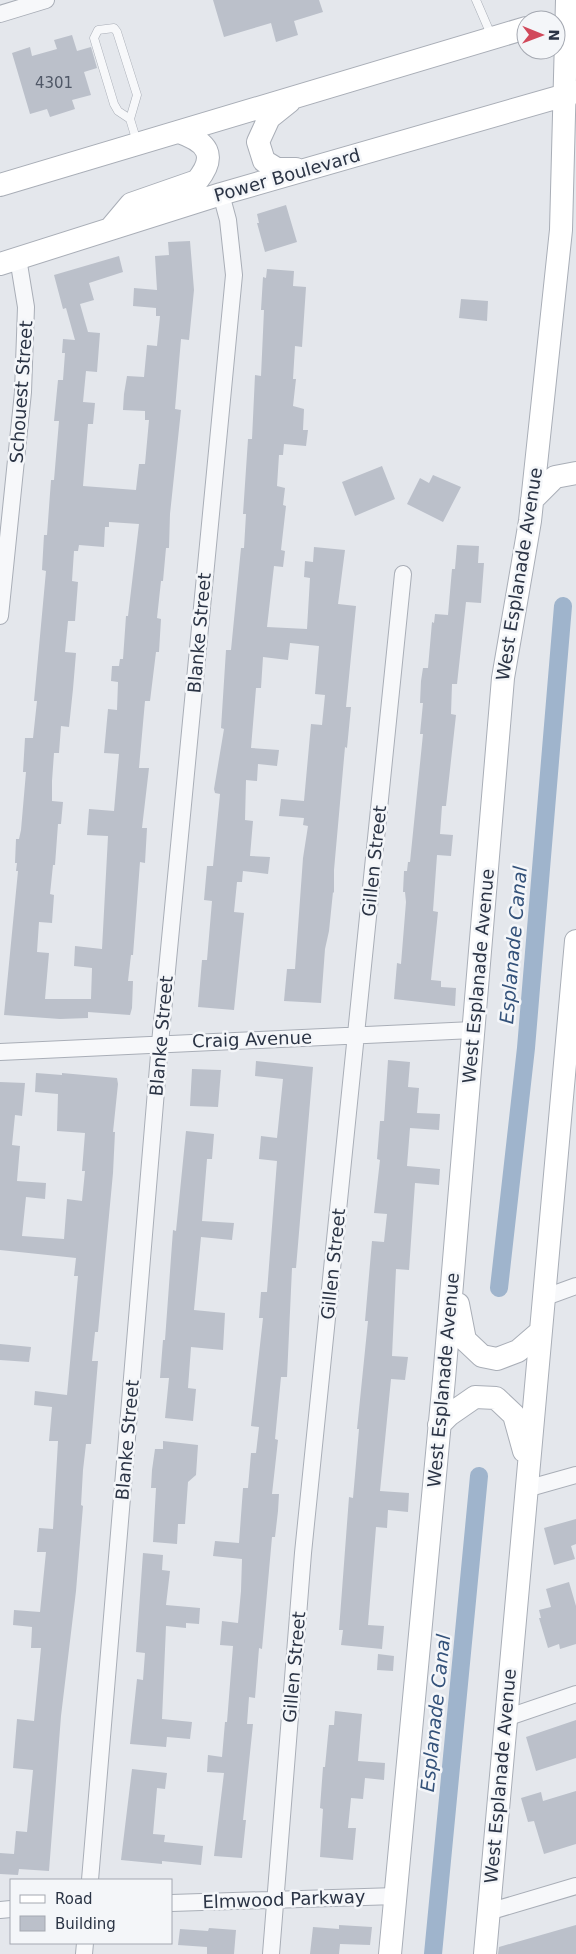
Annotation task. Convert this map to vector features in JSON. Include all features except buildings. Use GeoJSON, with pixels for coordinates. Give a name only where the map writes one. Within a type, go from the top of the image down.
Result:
{"type":"FeatureCollection","features":[{"type":"Feature","properties":{"kind":"main road","name":"West Esplanade Avenue"},"geometry":{"type":"LineString","coordinates":[[390,1954],[439,1424],[503,678],[532,500],[561,230],[570,94],[568,13]]}},
{"type":"Feature","properties":{"kind":"main road"},"geometry":{"type":"LineString","coordinates":[[0,185],[516,31]]}},
{"type":"Feature","properties":{"kind":"main road","name":"Power Boulevard"},"geometry":{"type":"LineString","coordinates":[[9,261],[221,194],[570,94]]}},
{"type":"Feature","properties":{"kind":"main road"},"geometry":{"type":"LineString","coordinates":[[295,97],[269,118],[258,142],[264,161],[277,169],[306,169]]}},
{"type":"Feature","properties":{"kind":"main road"},"geometry":{"type":"LineString","coordinates":[[110,229],[131,204],[197,181],[203,173],[208,164],[208,155],[205,147],[195,138],[179,132]]}},
{"type":"Feature","properties":{"kind":"main road"},"geometry":{"type":"LineString","coordinates":[[532,500],[555,477],[576,473]]}},
{"type":"Feature","properties":{"kind":"main road","name":"West Esplanade Avenue"},"geometry":{"type":"LineString","coordinates":[[485,1954],[540,1332],[571,1051],[576,941]]}},
{"type":"Feature","properties":{"kind":"main road"},"geometry":{"type":"LineString","coordinates":[[452,1276],[465,1340],[482,1356],[497,1359],[518,1351],[540,1332]]}},
{"type":"Feature","properties":{"kind":"main road"},"geometry":{"type":"LineString","coordinates":[[439,1424],[475,1397],[496,1398],[514,1415],[528,1464]]}},
{"type":"Feature","properties":{"kind":"street"},"geometry":{"type":"LineString","coordinates":[[0,14],[46,0]]}},
{"type":"Feature","properties":{"kind":"street","name":"Blanke Street"},"geometry":{"type":"LineString","coordinates":[[90,1879],[160,1043],[234,275],[228,220],[221,194]]}},
{"type":"Feature","properties":{"kind":"street","name":"Schouest Street"},"geometry":{"type":"LineString","coordinates":[[0,616],[23,392],[26,307],[9,261]]}},
{"type":"Feature","properties":{"kind":"street","name":"Gillen Street"},"geometry":{"type":"LineString","coordinates":[[272,1954],[303,1553],[403,574]]}},
{"type":"Feature","properties":{"kind":"street","name":"Craig Avenue"},"geometry":{"type":"LineString","coordinates":[[0,1052],[160,1043],[473,1030]]}},
{"type":"Feature","properties":{"kind":"street"},"geometry":{"type":"LineString","coordinates":[[544,1298],[576,1286]]}},
{"type":"Feature","properties":{"kind":"street"},"geometry":{"type":"LineString","coordinates":[[526,1489],[576,1475]]}},
{"type":"Feature","properties":{"kind":"street"},"geometry":{"type":"LineString","coordinates":[[506,1718],[576,1694]]}},
{"type":"Feature","properties":{"kind":"street"},"geometry":{"type":"LineString","coordinates":[[488,1912],[576,1886]]}},
{"type":"Feature","properties":{"kind":"street","name":"Elmwood Parkway"},"geometry":{"type":"LineString","coordinates":[[172,1903],[396,1896]]}},
{"type":"Feature","properties":{"kind":"lane"},"geometry":{"type":"LineString","coordinates":[[476,0],[492,38]]}},
{"type":"Feature","properties":{"kind":"lane"},"geometry":{"type":"LineString","coordinates":[[130,119],[118,111],[114,104],[94,38],[98,30],[114,28],[116,32],[136,95],[130,119],[137,144]]}},
{"type":"Feature","properties":{"kind":"waterway","name":"Esplanade Canal"},"geometry":{"type":"LineString","coordinates":[[499,1288],[526,1048],[563,606]]}},
{"type":"Feature","properties":{"kind":"waterway","name":"Esplanade Canal"},"geometry":{"type":"LineString","coordinates":[[433,1954],[479,1476]]}}]}
